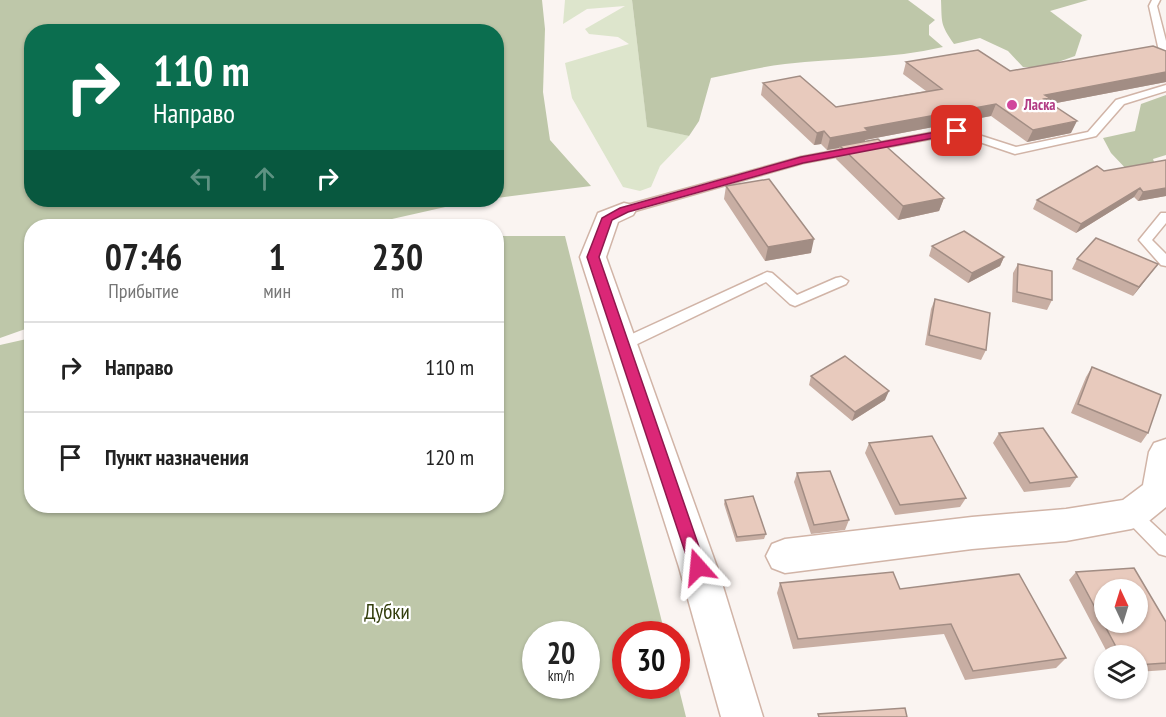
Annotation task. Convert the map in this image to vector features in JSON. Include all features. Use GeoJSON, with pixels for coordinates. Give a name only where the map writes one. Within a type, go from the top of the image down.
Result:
{"type":"FeatureCollection","features":[{"type":"Feature","properties":{"kind":"street"},"geometry":{"type":"LineString","coordinates":[[624,210],[607,218],[593,257],[698,567],[742,717]]}},
{"type":"Feature","properties":{"kind":"street"},"geometry":{"type":"LineString","coordinates":[[785,556],[972,533],[1066,525],[1131,514],[1159,493],[1166,452]]}},
{"type":"Feature","properties":{"kind":"lane"},"geometry":{"type":"LineString","coordinates":[[1156,0],[1153,6],[1166,60]]}},
{"type":"Feature","properties":{"kind":"lane"},"geometry":{"type":"LineString","coordinates":[[624,210],[801,160],[957,131],[1015,151],[1092,134],[1120,102],[1166,88]]}},
{"type":"Feature","properties":{"kind":"lane"},"geometry":{"type":"LineString","coordinates":[[1165,216],[1145,240],[1166,262]]}},
{"type":"Feature","properties":{"kind":"lane"},"geometry":{"type":"LineString","coordinates":[[624,344],[766,276],[795,301],[841,281]]}},
{"type":"Feature","properties":{"kind":"lane"},"geometry":{"type":"LineString","coordinates":[[1131,514],[1166,548]]}},
{"type":"Feature","properties":{"kind":"green space"},"geometry":{"type":"Polygon","coordinates":[[[0,0],[542,0],[545,29],[543,92],[550,140],[591,186],[504,197],[504,24],[24,24],[24,207],[445,207],[392,219],[24,219],[24,329],[0,338],[0,0]]]}},
{"type":"Feature","properties":{"kind":"green space"},"geometry":{"type":"Polygon","coordinates":[[[565,0],[632,0],[647,126],[689,136],[660,166],[651,187],[640,191],[623,187],[572,98],[565,63],[629,44],[618,37],[589,34],[585,29],[625,6],[587,9],[563,24],[565,0]]]}},
{"type":"Feature","properties":{"kind":"green space"},"geometry":{"type":"Polygon","coordinates":[[[632,0],[908,0],[935,20],[929,25],[929,35],[943,47],[884,56],[785,64],[711,78],[699,121],[689,136],[647,127],[632,0]]]}},
{"type":"Feature","properties":{"kind":"green space"},"geometry":{"type":"Polygon","coordinates":[[[941,0],[1088,0],[1050,11],[1082,35],[1075,56],[1044,67],[1023,67],[1008,51],[980,38],[954,44],[943,23],[941,0]]]}},
{"type":"Feature","properties":{"kind":"green space"},"geometry":{"type":"Polygon","coordinates":[[[1166,95],[1166,155],[1153,159],[1157,170],[1130,173],[1111,153],[1103,138],[1135,131],[1141,104],[1166,95]]]}},
{"type":"Feature","properties":{"kind":"green space","name":"Дубки"},"geometry":{"type":"Polygon","coordinates":[[[504,236],[565,236],[662,621],[612,621],[612,699],[682,699],[686,717],[0,717],[0,345],[24,340],[24,513],[504,513],[504,236]]]}},
{"type":"Feature","properties":{"kind":"building"},"geometry":{"type":"Polygon","coordinates":[[[1153,46],[1166,51],[1166,72],[1045,95],[1050,98],[1044,99],[1077,121],[1033,130],[996,104],[865,128],[868,131],[830,138],[824,131],[817,133],[763,83],[800,76],[836,107],[942,89],[906,62],[978,50],[1010,71],[1153,46]]]}},
{"type":"Feature","properties":{"kind":"building"},"geometry":{"type":"Polygon","coordinates":[[[878,139],[944,198],[903,206],[840,146],[878,139]]]}},
{"type":"Feature","properties":{"kind":"building"},"geometry":{"type":"Polygon","coordinates":[[[1166,160],[1166,188],[1143,192],[1140,188],[1081,224],[1037,200],[1097,166],[1104,171],[1166,160]]]}},
{"type":"Feature","properties":{"kind":"building"},"geometry":{"type":"Polygon","coordinates":[[[769,179],[814,239],[768,247],[726,186],[769,179]]]}},
{"type":"Feature","properties":{"kind":"building"},"geometry":{"type":"Polygon","coordinates":[[[964,231],[1004,257],[972,273],[932,246],[964,231]]]}},
{"type":"Feature","properties":{"kind":"building"},"geometry":{"type":"Polygon","coordinates":[[[1096,238],[1158,264],[1139,287],[1077,259],[1096,238]]]}},
{"type":"Feature","properties":{"kind":"building"},"geometry":{"type":"Polygon","coordinates":[[[1018,264],[1052,271],[1052,300],[1017,292],[1018,264]]]}},
{"type":"Feature","properties":{"kind":"building"},"geometry":{"type":"Polygon","coordinates":[[[935,299],[990,313],[986,350],[929,335],[935,299]]]}},
{"type":"Feature","properties":{"kind":"building"},"geometry":{"type":"Polygon","coordinates":[[[845,356],[889,391],[855,412],[811,376],[845,356]]]}},
{"type":"Feature","properties":{"kind":"building"},"geometry":{"type":"Polygon","coordinates":[[[1092,367],[1161,395],[1148,433],[1078,404],[1092,367]]]}},
{"type":"Feature","properties":{"kind":"building"},"geometry":{"type":"Polygon","coordinates":[[[1043,428],[1077,477],[1030,483],[999,433],[1043,428]]]}},
{"type":"Feature","properties":{"kind":"building"},"geometry":{"type":"Polygon","coordinates":[[[932,436],[966,498],[900,505],[869,443],[932,436]]]}},
{"type":"Feature","properties":{"kind":"building"},"geometry":{"type":"Polygon","coordinates":[[[830,471],[849,520],[814,525],[797,473],[830,471]]]}},
{"type":"Feature","properties":{"kind":"building"},"geometry":{"type":"Polygon","coordinates":[[[753,496],[766,534],[737,537],[725,500],[753,496]]]}},
{"type":"Feature","properties":{"kind":"building"},"geometry":{"type":"Polygon","coordinates":[[[1134,568],[1141,579],[1094,579],[1094,606],[1076,572],[1134,568]]]}},
{"type":"Feature","properties":{"kind":"building"},"geometry":{"type":"Polygon","coordinates":[[[893,572],[900,589],[1019,574],[1066,658],[973,671],[951,624],[798,639],[780,583],[893,572]]]}},
{"type":"Feature","properties":{"kind":"building"},"geometry":{"type":"Polygon","coordinates":[[[1148,592],[1166,622],[1166,663],[1148,664],[1148,645],[1115,645],[1109,633],[1148,633],[1148,592]]]}},
{"type":"Feature","properties":{"kind":"building"},"geometry":{"type":"Polygon","coordinates":[[[905,708],[907,717],[819,717],[818,714],[905,708]]]}},
{"type":"Feature","properties":{"kind":"place","name":"Ласка"},"geometry":{"type":"Point","coordinates":[1012,105]}},
{"type":"Feature","properties":{"kind":"route"},"geometry":{"type":"LineString","coordinates":[[698,567],[593,257],[607,218],[624,210],[801,160],[957,131]]}}]}
